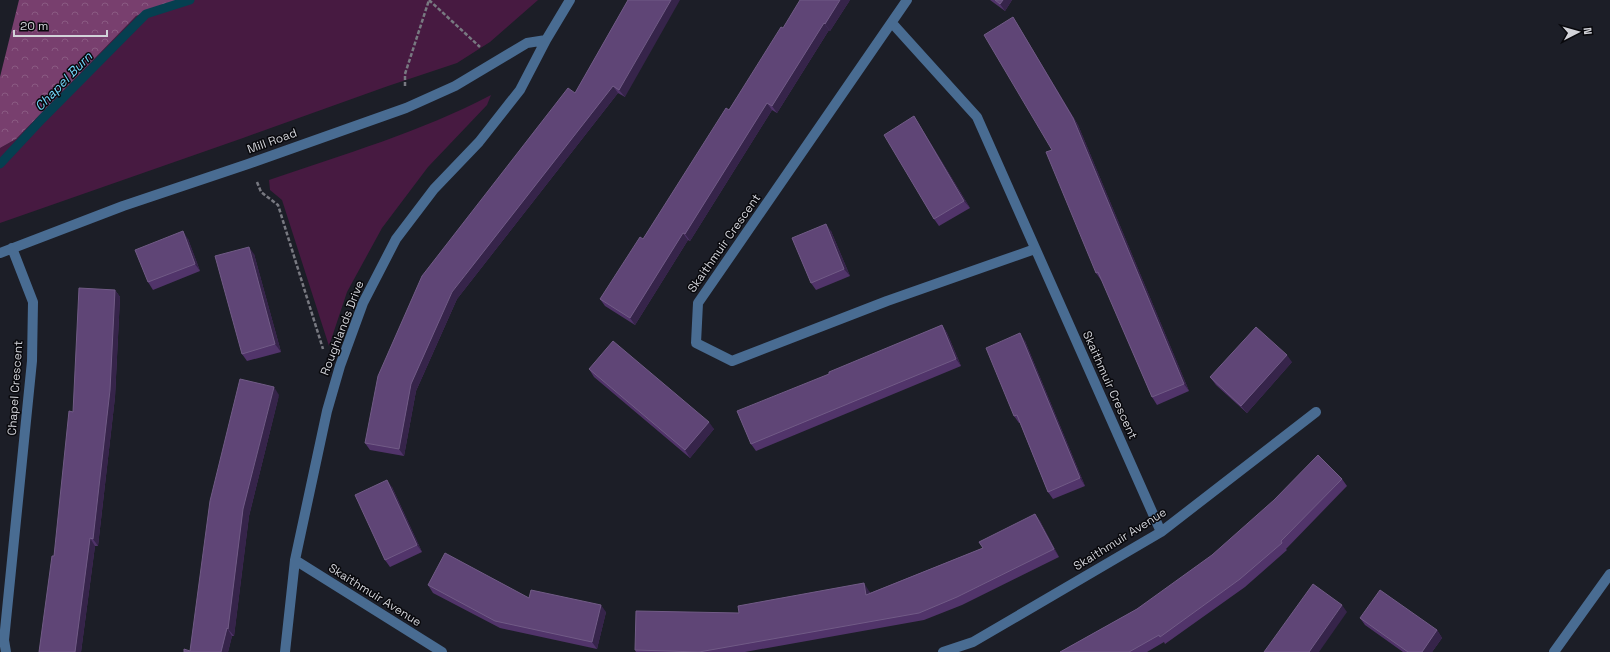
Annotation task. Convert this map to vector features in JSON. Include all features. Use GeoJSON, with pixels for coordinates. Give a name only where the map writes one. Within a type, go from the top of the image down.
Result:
{"type":"FeatureCollection","features":[{"type":"Feature","properties":{"kind":"street","name":"Roughlands Drive"},"geometry":{"type":"LineString","coordinates":[[285,652],[295,560],[327,411],[340,366],[363,303],[396,239],[434,189],[479,142],[520,90],[546,40],[570,0]]}},
{"type":"Feature","properties":{"kind":"street","name":"Skaithmuir Crescent"},"geometry":{"type":"LineString","coordinates":[[907,0],[698,302],[696,344],[732,362],[887,302],[1034,248]]}},
{"type":"Feature","properties":{"kind":"street","name":"Skaithmuir Crescent"},"geometry":{"type":"LineString","coordinates":[[892,23],[977,117],[1161,532]]}},
{"type":"Feature","properties":{"kind":"street","name":"Mill Road"},"geometry":{"type":"LineString","coordinates":[[0,253],[123,206],[248,164],[406,108],[455,86],[527,43],[546,40]]}},
{"type":"Feature","properties":{"kind":"street","name":"Chapel Crescent"},"geometry":{"type":"LineString","coordinates":[[6,652],[4,640],[32,360],[33,302],[12,248]]}},
{"type":"Feature","properties":{"kind":"street","name":"Skaithmuir Avenue"},"geometry":{"type":"LineString","coordinates":[[943,652],[973,642],[1161,532],[1316,412]]}},
{"type":"Feature","properties":{"kind":"street","name":"Skaithmuir Avenue"},"geometry":{"type":"LineString","coordinates":[[295,560],[442,652]]}},
{"type":"Feature","properties":{"kind":"street"},"geometry":{"type":"LineString","coordinates":[[1554,652],[1610,574]]}},
{"type":"Feature","properties":{"kind":"path"},"geometry":{"type":"LineString","coordinates":[[406,108],[404,74],[429,0],[496,62]]}},
{"type":"Feature","properties":{"kind":"path"},"geometry":{"type":"LineString","coordinates":[[248,164],[261,192],[278,205],[324,353],[340,366]]}},
{"type":"Feature","properties":{"kind":"shaded area"},"geometry":{"type":"Polygon","coordinates":[[[180,0],[538,0],[490,42],[457,63],[0,223],[0,148],[16,139],[136,16],[180,0]]]}},
{"type":"Feature","properties":{"kind":"shaded area"},"geometry":{"type":"Polygon","coordinates":[[[491,95],[487,105],[428,167],[382,228],[347,292],[329,346],[282,200],[270,190],[269,180],[410,131],[491,95]]]}},
{"type":"Feature","properties":{"kind":"green space"},"geometry":{"type":"Polygon","coordinates":[[[19,0],[180,0],[136,16],[16,139],[0,148],[0,77],[19,0]]]}},
{"type":"Feature","properties":{"kind":"building"},"geometry":{"type":"Polygon","coordinates":[[[628,0],[671,0],[619,90],[613,86],[452,292],[411,384],[399,449],[365,443],[378,376],[422,276],[568,88],[575,93],[628,0]]]}},
{"type":"Feature","properties":{"kind":"building"},"geometry":{"type":"Polygon","coordinates":[[[800,0],[840,0],[772,106],[767,103],[685,234],[683,233],[630,318],[600,299],[640,237],[643,239],[726,108],[729,110],[781,27],[783,28],[800,0]]]}},
{"type":"Feature","properties":{"kind":"building"},"geometry":{"type":"Polygon","coordinates":[[[995,0],[1003,0],[1000,4],[995,0]]]}},
{"type":"Feature","properties":{"kind":"building"},"geometry":{"type":"Polygon","coordinates":[[[1013,17],[1073,118],[1184,384],[1152,397],[1098,272],[1096,273],[1046,152],[1052,150],[984,35],[1013,17]]]}},
{"type":"Feature","properties":{"kind":"building"},"geometry":{"type":"Polygon","coordinates":[[[914,116],[964,201],[934,219],[884,135],[914,116]]]}},
{"type":"Feature","properties":{"kind":"building"},"geometry":{"type":"Polygon","coordinates":[[[826,224],[844,269],[811,283],[792,238],[826,224]]]}},
{"type":"Feature","properties":{"kind":"building"},"geometry":{"type":"Polygon","coordinates":[[[183,231],[195,264],[148,282],[135,250],[183,231]]]}},
{"type":"Feature","properties":{"kind":"building"},"geometry":{"type":"Polygon","coordinates":[[[249,247],[275,344],[242,354],[215,256],[249,247]]]}},
{"type":"Feature","properties":{"kind":"building"},"geometry":{"type":"Polygon","coordinates":[[[79,288],[115,290],[110,390],[93,539],[90,538],[75,652],[39,652],[52,556],[54,556],[69,411],[73,412],[79,288]]]}},
{"type":"Feature","properties":{"kind":"building"},"geometry":{"type":"Polygon","coordinates":[[[942,325],[956,359],[751,444],[737,411],[829,374],[829,372],[942,325]]]}},
{"type":"Feature","properties":{"kind":"building"},"geometry":{"type":"Polygon","coordinates":[[[1256,327],[1287,355],[1241,406],[1210,377],[1256,327]]]}},
{"type":"Feature","properties":{"kind":"building"},"geometry":{"type":"Polygon","coordinates":[[[1020,333],[1080,478],[1048,492],[1017,415],[1014,416],[986,348],[1020,333]]]}},
{"type":"Feature","properties":{"kind":"building"},"geometry":{"type":"Polygon","coordinates":[[[613,341],[709,422],[685,450],[589,369],[613,341]]]}},
{"type":"Feature","properties":{"kind":"building"},"geometry":{"type":"Polygon","coordinates":[[[240,379],[274,387],[243,509],[228,629],[227,628],[221,652],[184,652],[184,649],[190,651],[210,501],[240,379]]]}},
{"type":"Feature","properties":{"kind":"building"},"geometry":{"type":"Polygon","coordinates":[[[1318,455],[1342,479],[1281,541],[1282,543],[1240,579],[1160,637],[1159,635],[1129,652],[1060,652],[1137,609],[1212,555],[1274,500],[1318,455]]]}},
{"type":"Feature","properties":{"kind":"building"},"geometry":{"type":"Polygon","coordinates":[[[387,480],[417,545],[385,560],[355,495],[387,480]]]}},
{"type":"Feature","properties":{"kind":"building"},"geometry":{"type":"Polygon","coordinates":[[[1035,514],[1054,549],[957,597],[919,613],[699,652],[635,650],[636,611],[739,613],[738,606],[864,583],[866,595],[983,548],[979,542],[1035,514]]]}},
{"type":"Feature","properties":{"kind":"building"},"geometry":{"type":"Polygon","coordinates":[[[445,553],[529,598],[531,590],[601,605],[592,642],[495,621],[428,585],[445,553]]]}},
{"type":"Feature","properties":{"kind":"building"},"geometry":{"type":"Polygon","coordinates":[[[1313,584],[1342,605],[1309,652],[1264,652],[1313,584]]]}},
{"type":"Feature","properties":{"kind":"building"},"geometry":{"type":"Polygon","coordinates":[[[1380,590],[1437,630],[1422,652],[1408,652],[1360,618],[1380,590]]]}},
{"type":"Feature","properties":{"kind":"waterway","name":"Chapel Burn"},"geometry":{"type":"LineString","coordinates":[[0,164],[42,119],[146,14],[190,0]]}}]}
